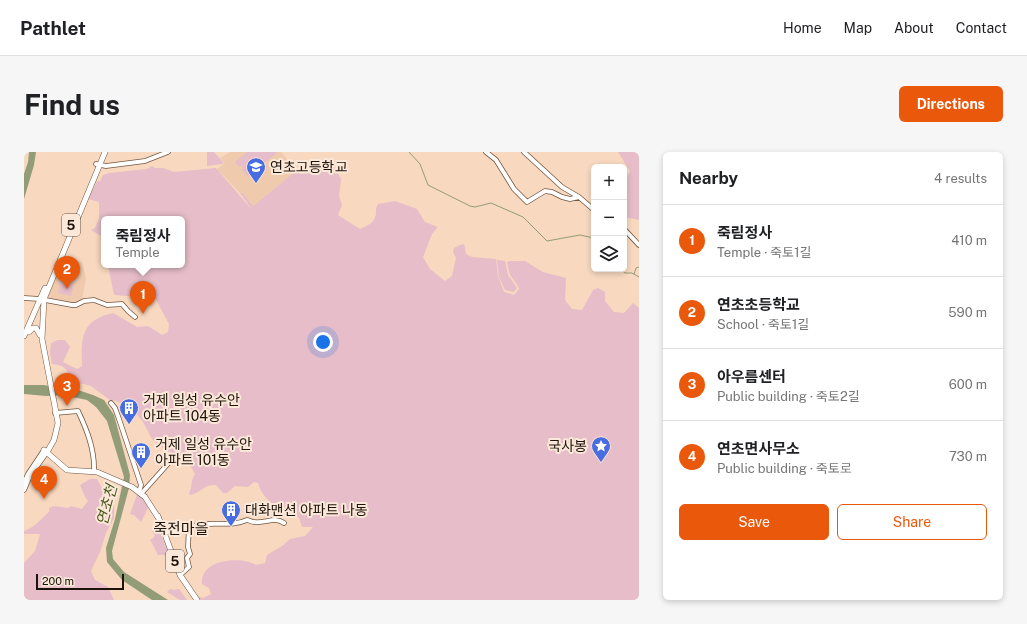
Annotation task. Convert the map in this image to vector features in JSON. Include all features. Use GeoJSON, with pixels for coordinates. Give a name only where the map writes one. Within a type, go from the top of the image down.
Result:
{"type":"FeatureCollection","features":[{"type":"Feature","properties":{"kind":"main road","name":"5"},"geometry":{"type":"LineString","coordinates":[[42,299],[47,290],[102,152]]}},
{"type":"Feature","properties":{"kind":"main road","name":"5"},"geometry":{"type":"LineString","coordinates":[[42,299],[98,163],[105,152]]}},
{"type":"Feature","properties":{"kind":"main road"},"geometry":{"type":"LineString","coordinates":[[42,299],[40,335],[41,351],[49,381]]}},
{"type":"Feature","properties":{"kind":"main road"},"geometry":{"type":"LineString","coordinates":[[24,336],[42,299]]}},
{"type":"Feature","properties":{"kind":"main road"},"geometry":{"type":"LineString","coordinates":[[42,299],[42,339],[58,426],[54,440],[46,450],[66,470],[94,471],[120,480],[141,491]]}},
{"type":"Feature","properties":{"kind":"main road"},"geometry":{"type":"LineString","coordinates":[[24,342],[41,307]]}},
{"type":"Feature","properties":{"kind":"main road"},"geometry":{"type":"LineString","coordinates":[[29,332],[35,327],[38,329],[40,335]]}},
{"type":"Feature","properties":{"kind":"main road","name":"5"},"geometry":{"type":"LineString","coordinates":[[141,491],[156,510],[158,519],[180,575],[197,600]]}},
{"type":"Feature","properties":{"kind":"street"},"geometry":{"type":"LineString","coordinates":[[98,163],[106,164],[147,159],[163,152]]}},
{"type":"Feature","properties":{"kind":"street"},"geometry":{"type":"LineString","coordinates":[[98,163],[106,166],[145,161],[168,152]]}},
{"type":"Feature","properties":{"kind":"street"},"geometry":{"type":"LineString","coordinates":[[486,152],[496,160],[514,189],[526,202],[545,191],[570,199],[579,197]]}},
{"type":"Feature","properties":{"kind":"street"},"geometry":{"type":"LineString","coordinates":[[524,152],[562,187],[579,197],[591,207]]}},
{"type":"Feature","properties":{"kind":"street"},"geometry":{"type":"LineString","coordinates":[[627,232],[639,245]]}},
{"type":"Feature","properties":{"kind":"street"},"geometry":{"type":"LineString","coordinates":[[24,298],[42,299],[72,305],[89,300],[94,300],[107,305],[122,304],[135,317]]}},
{"type":"Feature","properties":{"kind":"street"},"geometry":{"type":"LineString","coordinates":[[111,403],[115,408],[119,419],[141,491]]}},
{"type":"Feature","properties":{"kind":"street"},"geometry":{"type":"LineString","coordinates":[[56,413],[78,411],[88,432],[95,464],[94,471]]}},
{"type":"Feature","properties":{"kind":"street"},"geometry":{"type":"LineString","coordinates":[[24,483],[28,474],[46,450]]}},
{"type":"Feature","properties":{"kind":"street"},"geometry":{"type":"LineString","coordinates":[[24,490],[30,476],[46,450]]}},
{"type":"Feature","properties":{"kind":"street"},"geometry":{"type":"LineString","coordinates":[[141,491],[174,457]]}},
{"type":"Feature","properties":{"kind":"street"},"geometry":{"type":"LineString","coordinates":[[164,533],[189,526],[216,523],[238,524],[247,520],[253,522],[274,519],[280,520],[284,523]]}},
{"type":"Feature","properties":{"kind":"street"},"geometry":{"type":"LineString","coordinates":[[180,575],[189,567],[187,558],[190,554],[188,547],[189,526]]}},
{"type":"Feature","properties":{"kind":"shaded area"},"geometry":{"type":"Polygon","coordinates":[[[29,152],[36,152],[34,165],[24,199],[24,174],[28,162],[29,152]]]}},
{"type":"Feature","properties":{"kind":"shaded area"},"geometry":{"type":"Polygon","coordinates":[[[207,152],[214,152],[224,163],[207,166],[207,152]]]}},
{"type":"Feature","properties":{"kind":"shaded area","name":"연초고등학교"},"geometry":{"type":"Polygon","coordinates":[[[230,152],[281,152],[297,170],[253,206],[243,193],[240,193],[217,169],[225,163],[220,158],[230,152]]]}},
{"type":"Feature","properties":{"kind":"shaded area"},"geometry":{"type":"Polygon","coordinates":[[[247,152],[277,153],[249,175],[247,173],[249,176],[248,177],[242,170],[243,168],[241,165],[239,167],[235,162],[247,152]]]}},
{"type":"Feature","properties":{"kind":"shaded area"},"geometry":{"type":"Polygon","coordinates":[[[618,152],[639,152],[639,220],[627,218],[627,178],[630,171],[627,164],[618,152]]]}},
{"type":"Feature","properties":{"kind":"shaded area"},"geometry":{"type":"Polygon","coordinates":[[[278,159],[282,163],[272,170],[269,166],[278,159]]]}},
{"type":"Feature","properties":{"kind":"shaded area"},"geometry":{"type":"Polygon","coordinates":[[[320,164],[335,168],[341,179],[339,196],[342,205],[338,215],[360,229],[374,220],[378,204],[395,201],[417,209],[425,222],[438,227],[432,234],[423,257],[430,269],[445,281],[452,276],[456,258],[453,252],[454,248],[464,244],[466,254],[472,257],[496,259],[498,276],[504,292],[514,295],[519,289],[510,275],[507,263],[509,261],[525,261],[543,272],[566,278],[565,300],[572,309],[582,310],[593,290],[598,288],[605,292],[605,301],[614,312],[624,313],[633,303],[639,308],[639,600],[197,600],[194,595],[203,598],[211,594],[209,588],[202,584],[203,576],[207,569],[222,562],[231,560],[249,562],[256,565],[265,563],[267,555],[290,539],[305,536],[313,527],[302,527],[299,518],[291,514],[282,505],[275,505],[267,499],[258,483],[254,482],[248,487],[235,486],[227,493],[223,493],[216,485],[212,485],[190,495],[189,493],[195,474],[191,467],[181,456],[165,450],[152,439],[143,422],[135,412],[127,406],[110,400],[91,386],[71,381],[65,368],[60,365],[52,364],[50,353],[51,343],[58,340],[65,340],[70,347],[63,362],[77,369],[82,366],[82,347],[85,332],[89,325],[102,316],[113,313],[137,327],[148,326],[162,335],[168,332],[169,324],[155,298],[114,295],[109,268],[185,268],[185,216],[101,216],[101,236],[91,230],[95,228],[99,219],[99,202],[88,199],[97,181],[100,181],[103,175],[109,173],[147,169],[152,166],[174,172],[216,168],[253,211],[240,193],[243,193],[253,206],[297,170],[301,174],[310,173],[320,164]]]}},
{"type":"Feature","properties":{"kind":"shaded area"},"geometry":{"type":"Polygon","coordinates":[[[64,258],[82,262],[86,279],[82,300],[76,304],[47,299],[64,258]]]}},
{"type":"Feature","properties":{"kind":"shaded area"},"geometry":{"type":"Polygon","coordinates":[[[497,260],[505,261],[508,275],[517,288],[514,292],[505,290],[499,277],[497,260]]]}},
{"type":"Feature","properties":{"kind":"shaded area"},"geometry":{"type":"Polygon","coordinates":[[[63,272],[76,274],[71,296],[58,293],[63,272]]]}},
{"type":"Feature","properties":{"kind":"shaded area"},"geometry":{"type":"Polygon","coordinates":[[[24,385],[44,385],[75,389],[104,400],[114,415],[130,475],[129,488],[112,551],[113,559],[124,572],[168,600],[152,600],[122,580],[107,562],[106,548],[115,519],[124,477],[107,421],[96,407],[87,400],[63,395],[46,396],[24,394],[24,385]]]}},
{"type":"Feature","properties":{"kind":"shaded area"},"geometry":{"type":"Polygon","coordinates":[[[90,479],[97,479],[103,490],[103,496],[108,501],[112,500],[114,502],[114,518],[106,533],[100,552],[91,571],[95,580],[108,587],[114,600],[24,600],[24,563],[35,551],[40,534],[24,534],[24,531],[37,523],[49,512],[49,508],[54,506],[68,508],[71,506],[82,509],[88,501],[80,485],[90,479]]]}},
{"type":"Feature","properties":{"kind":"shaded area"},"geometry":{"type":"Polygon","coordinates":[[[138,492],[148,508],[141,522],[134,515],[130,514],[138,492]]]}},
{"type":"Feature","properties":{"kind":"shaded area"},"geometry":{"type":"Polygon","coordinates":[[[152,531],[160,533],[171,558],[164,555],[158,555],[150,539],[155,536],[152,531]]]}},
{"type":"Feature","properties":{"kind":"shaded area"},"geometry":{"type":"Polygon","coordinates":[[[170,589],[179,589],[187,600],[180,600],[167,592],[170,589]]]}},
{"type":"Feature","properties":{"kind":"waterway"},"geometry":{"type":"LineString","coordinates":[[409,152],[420,164],[428,185],[470,206],[475,207],[491,203],[523,217],[547,241],[580,235],[591,237]]}},
{"type":"Feature","properties":{"kind":"waterway"},"geometry":{"type":"LineString","coordinates":[[634,274],[636,268],[639,267]]}},
{"type":"Feature","properties":{"kind":"waterway"},"geometry":{"type":"LineString","coordinates":[[624,272],[632,273],[639,277]]}},
{"type":"Feature","properties":{"kind":"place","name":"연초고등학교"},"geometry":{"type":"Point","coordinates":[256,184]}},
{"type":"Feature","properties":{"kind":"place","name":"연초초등학교"},"geometry":{"type":"Point","coordinates":[67,289]}},
{"type":"Feature","properties":{"kind":"place","name":"죽림정사"},"geometry":{"type":"Point","coordinates":[143,314]}},
{"type":"Feature","properties":{"kind":"place","name":"아우름센터"},"geometry":{"type":"Point","coordinates":[67,406]}},
{"type":"Feature","properties":{"kind":"place","name":"거제 일성 유수안 아파트 104동"},"geometry":{"type":"Point","coordinates":[129,425]}},
{"type":"Feature","properties":{"kind":"place","name":"국사봉"},"geometry":{"type":"Point","coordinates":[601,463]}},
{"type":"Feature","properties":{"kind":"place","name":"거제 일성 유수안 아파트 101동"},"geometry":{"type":"Point","coordinates":[141,469]}},
{"type":"Feature","properties":{"kind":"place","name":"연초면사무소"},"geometry":{"type":"Point","coordinates":[44,499]}},
{"type":"Feature","properties":{"kind":"place","name":"대화맨션 아파트 나동"},"geometry":{"type":"Point","coordinates":[231,527]}},
{"type":"Feature","properties":{"kind":"district","name":"죽전마을"},"geometry":{"type":"Point","coordinates":[181,529]}},
{"type":"Feature","properties":{"kind":"water label","name":"연초천"},"geometry":{"type":"Point","coordinates":[107,505]}}]}
